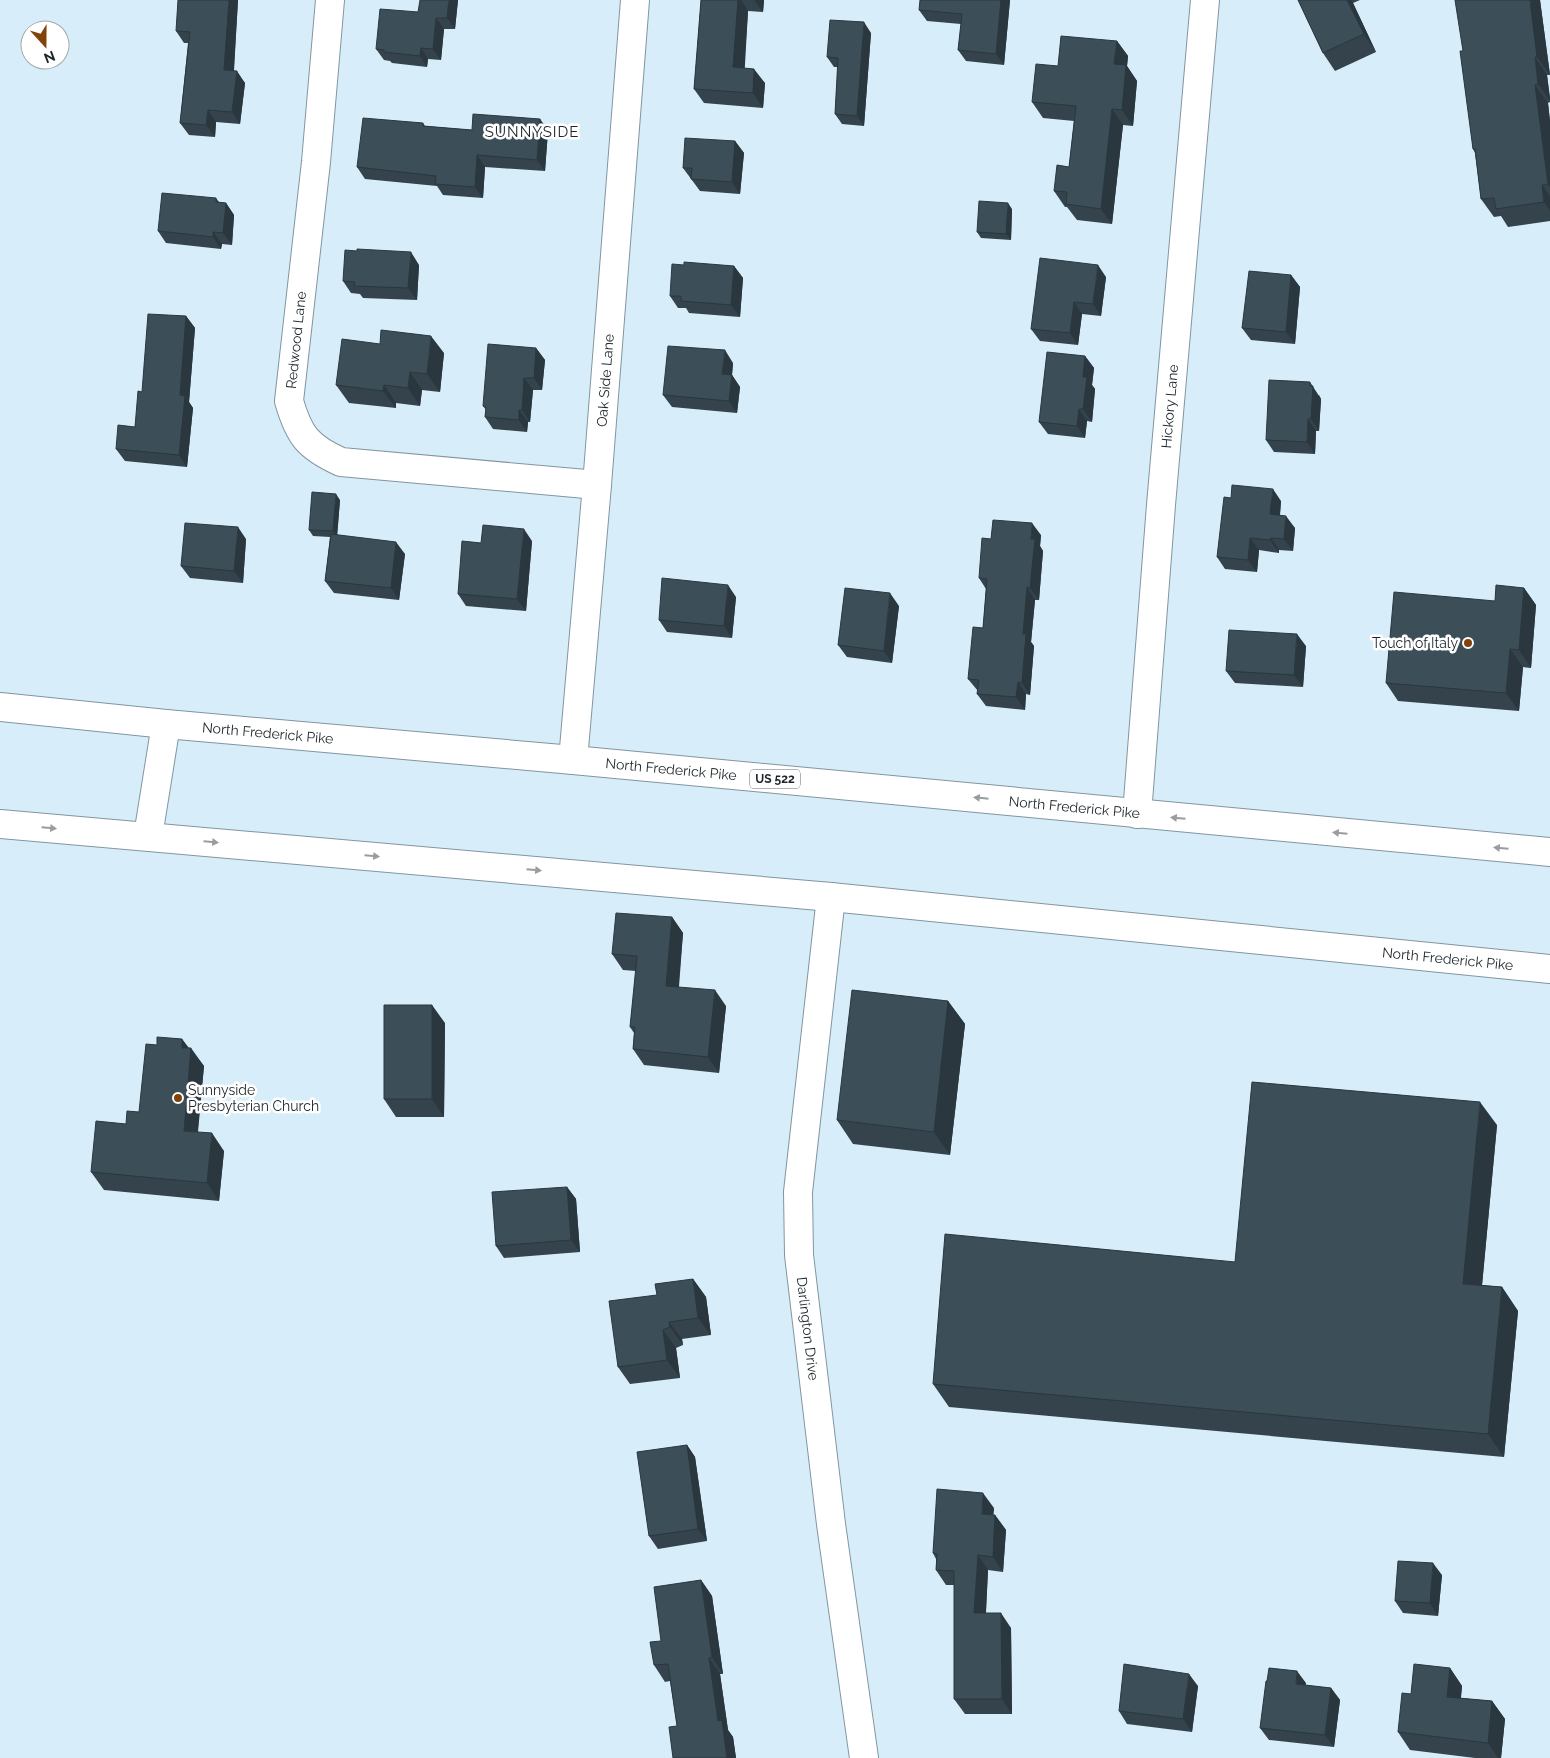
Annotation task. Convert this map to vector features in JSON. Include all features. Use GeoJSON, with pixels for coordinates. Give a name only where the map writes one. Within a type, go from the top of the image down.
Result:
{"type":"FeatureCollection","features":[{"type":"Feature","properties":{"kind":"main road","name":"Redwood Lane"},"geometry":{"type":"LineString","coordinates":[[330,0],[316,162],[289,401],[295,422],[307,441],[321,453],[342,462],[596,485]]}},
{"type":"Feature","properties":{"kind":"main road","name":"Oak Side Lane"},"geometry":{"type":"LineString","coordinates":[[573,760],[635,0]]}},
{"type":"Feature","properties":{"kind":"main road","name":"Hickory Lane"},"geometry":{"type":"LineString","coordinates":[[1137,814],[1161,506],[1205,0]]}},
{"type":"Feature","properties":{"kind":"main road","name":"North Frederick Pike"},"geometry":{"type":"LineString","coordinates":[[0,707],[1550,852]]}},
{"type":"Feature","properties":{"kind":"main road"},"geometry":{"type":"LineString","coordinates":[[148,836],[166,724]]}},
{"type":"Feature","properties":{"kind":"main road","name":"North Frederick Pike"},"geometry":{"type":"LineString","coordinates":[[0,824],[831,897],[1550,969]]}},
{"type":"Feature","properties":{"kind":"main road","name":"Darlington Drive"},"geometry":{"type":"LineString","coordinates":[[831,897],[798,1192],[798,1255],[831,1524],[864,1758]]}},
{"type":"Feature","properties":{"kind":"building"},"geometry":{"type":"Polygon","coordinates":[[[178,0],[229,0],[224,70],[237,71],[232,112],[208,110],[206,125],[180,123],[190,32],[176,31],[178,0]]]}},
{"type":"Feature","properties":{"kind":"building"},"geometry":{"type":"Polygon","coordinates":[[[420,0],[449,0],[447,18],[436,18],[433,49],[421,48],[420,56],[384,52],[384,50],[376,49],[380,9],[418,12],[420,0]]]}},
{"type":"Feature","properties":{"kind":"building"},"geometry":{"type":"Polygon","coordinates":[[[701,0],[738,0],[733,67],[754,69],[753,93],[694,89],[701,0]]]}},
{"type":"Feature","properties":{"kind":"building"},"geometry":{"type":"Polygon","coordinates":[[[920,0],[1001,0],[996,54],[958,50],[962,14],[919,10],[920,0]]]}},
{"type":"Feature","properties":{"kind":"building"},"geometry":{"type":"Polygon","coordinates":[[[1298,0],[1347,0],[1364,34],[1323,53],[1298,0]]]}},
{"type":"Feature","properties":{"kind":"building"},"geometry":{"type":"Polygon","coordinates":[[[1455,0],[1530,0],[1537,57],[1535,57],[1538,84],[1535,85],[1548,184],[1542,185],[1544,202],[1496,209],[1494,198],[1481,199],[1460,51],[1463,51],[1455,0]]]}},
{"type":"Feature","properties":{"kind":"building"},"geometry":{"type":"Polygon","coordinates":[[[830,20],[864,22],[857,116],[835,114],[838,58],[827,57],[830,20]]]}},
{"type":"Feature","properties":{"kind":"building"},"geometry":{"type":"Polygon","coordinates":[[[1061,36],[1117,41],[1114,64],[1126,65],[1122,110],[1112,109],[1101,209],[1066,204],[1067,192],[1054,191],[1057,165],[1069,167],[1076,106],[1032,102],[1036,64],[1058,66],[1061,36]]]}},
{"type":"Feature","properties":{"kind":"building"},"geometry":{"type":"Polygon","coordinates":[[[473,114],[540,119],[537,160],[477,155],[475,187],[435,184],[436,176],[357,167],[363,118],[423,123],[423,126],[472,130],[473,114]]]}},
{"type":"Feature","properties":{"kind":"building"},"geometry":{"type":"Polygon","coordinates":[[[685,138],[735,141],[732,182],[691,179],[692,168],[683,168],[685,138]]]}},
{"type":"Feature","properties":{"kind":"building"},"geometry":{"type":"Polygon","coordinates":[[[162,193],[216,198],[216,202],[226,203],[223,233],[213,232],[213,237],[158,231],[162,193]]]}},
{"type":"Feature","properties":{"kind":"building"},"geometry":{"type":"Polygon","coordinates":[[[979,201],[1008,203],[1006,234],[977,232],[979,201]]]}},
{"type":"Feature","properties":{"kind":"building"},"geometry":{"type":"Polygon","coordinates":[[[357,249],[411,252],[408,288],[354,286],[355,282],[343,281],[345,250],[357,251],[357,249]]]}},
{"type":"Feature","properties":{"kind":"building"},"geometry":{"type":"Polygon","coordinates":[[[1040,258],[1098,265],[1093,304],[1074,302],[1070,333],[1031,329],[1040,258]]]}},
{"type":"Feature","properties":{"kind":"building"},"geometry":{"type":"Polygon","coordinates":[[[684,262],[734,266],[731,305],[681,301],[681,296],[670,296],[672,264],[684,265],[684,262]]]}},
{"type":"Feature","properties":{"kind":"building"},"geometry":{"type":"Polygon","coordinates":[[[1249,271],[1291,275],[1286,332],[1242,328],[1249,271]]]}},
{"type":"Feature","properties":{"kind":"building"},"geometry":{"type":"Polygon","coordinates":[[[148,314],[186,316],[180,395],[185,396],[179,455],[116,449],[118,425],[135,427],[138,391],[142,392],[148,314]]]}},
{"type":"Feature","properties":{"kind":"building"},"geometry":{"type":"Polygon","coordinates":[[[381,330],[431,336],[427,374],[410,372],[408,388],[384,385],[383,391],[336,385],[342,339],[380,344],[381,330]]]}},
{"type":"Feature","properties":{"kind":"building"},"geometry":{"type":"Polygon","coordinates":[[[488,344],[536,348],[534,378],[524,378],[522,410],[519,410],[519,420],[485,417],[486,407],[483,406],[488,344]]]}},
{"type":"Feature","properties":{"kind":"building"},"geometry":{"type":"Polygon","coordinates":[[[668,346],[725,350],[722,374],[732,375],[729,401],[663,395],[668,346]]]}},
{"type":"Feature","properties":{"kind":"building"},"geometry":{"type":"Polygon","coordinates":[[[1047,352],[1085,356],[1083,377],[1087,377],[1083,409],[1079,409],[1077,426],[1039,422],[1047,352]]]}},
{"type":"Feature","properties":{"kind":"building"},"geometry":{"type":"Polygon","coordinates":[[[1269,380],[1310,382],[1310,386],[1313,386],[1311,419],[1308,419],[1307,442],[1266,440],[1269,380]]]}},
{"type":"Feature","properties":{"kind":"building"},"geometry":{"type":"Polygon","coordinates":[[[1232,485],[1273,489],[1270,514],[1286,516],[1284,539],[1250,538],[1248,560],[1217,557],[1224,497],[1231,498],[1232,485]]]}},
{"type":"Feature","properties":{"kind":"building"},"geometry":{"type":"Polygon","coordinates":[[[312,492],[336,494],[333,531],[309,530],[312,492]]]}},
{"type":"Feature","properties":{"kind":"building"},"geometry":{"type":"Polygon","coordinates":[[[993,520],[1032,523],[1031,539],[1035,539],[1030,588],[1027,587],[1023,634],[1026,634],[1022,683],[1018,682],[1016,697],[977,694],[979,680],[968,679],[973,627],[983,628],[987,579],[979,578],[982,538],[991,539],[993,520]]]}},
{"type":"Feature","properties":{"kind":"building"},"geometry":{"type":"Polygon","coordinates":[[[185,523],[238,527],[234,571],[181,566],[185,523]]]}},
{"type":"Feature","properties":{"kind":"building"},"geometry":{"type":"Polygon","coordinates":[[[483,525],[524,529],[517,599],[458,594],[462,541],[481,543],[483,525]]]}},
{"type":"Feature","properties":{"kind":"building"},"geometry":{"type":"Polygon","coordinates":[[[331,534],[396,542],[391,588],[325,581],[331,534]]]}},
{"type":"Feature","properties":{"kind":"building"},"geometry":{"type":"Polygon","coordinates":[[[662,578],[728,585],[724,626],[659,620],[662,578]]]}},
{"type":"Feature","properties":{"kind":"building","name":"Touch of Italy"},"geometry":{"type":"Polygon","coordinates":[[[1496,585],[1524,588],[1519,650],[1510,649],[1506,693],[1386,683],[1394,592],[1495,601],[1496,585]]]}},
{"type":"Feature","properties":{"kind":"building"},"geometry":{"type":"Polygon","coordinates":[[[845,588],[890,593],[884,651],[838,645],[845,588]]]}},
{"type":"Feature","properties":{"kind":"building"},"geometry":{"type":"Polygon","coordinates":[[[1229,630],[1297,634],[1294,675],[1226,671],[1229,630]]]}},
{"type":"Feature","properties":{"kind":"building"},"geometry":{"type":"Polygon","coordinates":[[[616,913],[672,917],[666,986],[715,990],[708,1057],[633,1049],[635,1027],[630,1027],[637,956],[612,954],[616,913]]]}},
{"type":"Feature","properties":{"kind":"building"},"geometry":{"type":"Polygon","coordinates":[[[852,990],[948,1001],[934,1132],[837,1120],[852,990]]]}},
{"type":"Feature","properties":{"kind":"building"},"geometry":{"type":"Polygon","coordinates":[[[384,1005],[432,1005],[432,1099],[384,1099],[384,1005]]]}},
{"type":"Feature","properties":{"kind":"building","name":"Sunnyside Presbyterian Church"},"geometry":{"type":"Polygon","coordinates":[[[157,1037],[182,1039],[182,1048],[191,1048],[184,1131],[212,1133],[207,1183],[91,1172],[96,1121],[126,1124],[127,1111],[139,1112],[146,1044],[157,1045],[157,1037]]]}},
{"type":"Feature","properties":{"kind":"building"},"geometry":{"type":"Polygon","coordinates":[[[1252,1082],[1480,1102],[1463,1284],[1502,1287],[1488,1434],[933,1384],[945,1234],[1235,1262],[1252,1082]]]}},
{"type":"Feature","properties":{"kind":"building"},"geometry":{"type":"Polygon","coordinates":[[[567,1187],[571,1240],[496,1246],[492,1192],[567,1187]]]}},
{"type":"Feature","properties":{"kind":"building"},"geometry":{"type":"Polygon","coordinates":[[[693,1279],[698,1318],[669,1322],[670,1327],[663,1330],[667,1360],[618,1367],[609,1301],[657,1295],[655,1284],[693,1279]]]}},
{"type":"Feature","properties":{"kind":"building"},"geometry":{"type":"Polygon","coordinates":[[[687,1445],[698,1529],[649,1536],[637,1452],[687,1445]]]}},
{"type":"Feature","properties":{"kind":"building"},"geometry":{"type":"Polygon","coordinates":[[[937,1489],[983,1493],[982,1514],[995,1515],[993,1557],[978,1555],[974,1613],[1001,1613],[1002,1699],[954,1699],[954,1571],[936,1570],[937,1554],[933,1553],[937,1489]]]}},
{"type":"Feature","properties":{"kind":"building"},"geometry":{"type":"Polygon","coordinates":[[[1398,1561],[1433,1563],[1430,1603],[1395,1601],[1398,1561]]]}},
{"type":"Feature","properties":{"kind":"building"},"geometry":{"type":"Polygon","coordinates":[[[701,1580],[712,1657],[709,1658],[718,1721],[722,1720],[727,1758],[673,1758],[669,1727],[677,1726],[668,1664],[654,1665],[650,1642],[661,1641],[654,1587],[701,1580]]]}},
{"type":"Feature","properties":{"kind":"building"},"geometry":{"type":"Polygon","coordinates":[[[1124,1664],[1189,1674],[1183,1719],[1119,1711],[1124,1664]]]}},
{"type":"Feature","properties":{"kind":"building"},"geometry":{"type":"Polygon","coordinates":[[[1414,1664],[1450,1668],[1447,1697],[1492,1701],[1488,1743],[1398,1732],[1402,1693],[1411,1694],[1414,1664]]]}},
{"type":"Feature","properties":{"kind":"building"},"geometry":{"type":"Polygon","coordinates":[[[1269,1668],[1297,1671],[1296,1684],[1331,1688],[1325,1735],[1260,1728],[1269,1668]]]}},
{"type":"Feature","properties":{"kind":"place","name":"Touch of Italy"},"geometry":{"type":"Point","coordinates":[1468,643]}},
{"type":"Feature","properties":{"kind":"place","name":"Sunnyside Presbyterian Church"},"geometry":{"type":"Point","coordinates":[178,1098]}},
{"type":"Feature","properties":{"kind":"district","name":"SUNNYSIDE"},"geometry":{"type":"Point","coordinates":[532,132]}}]}
